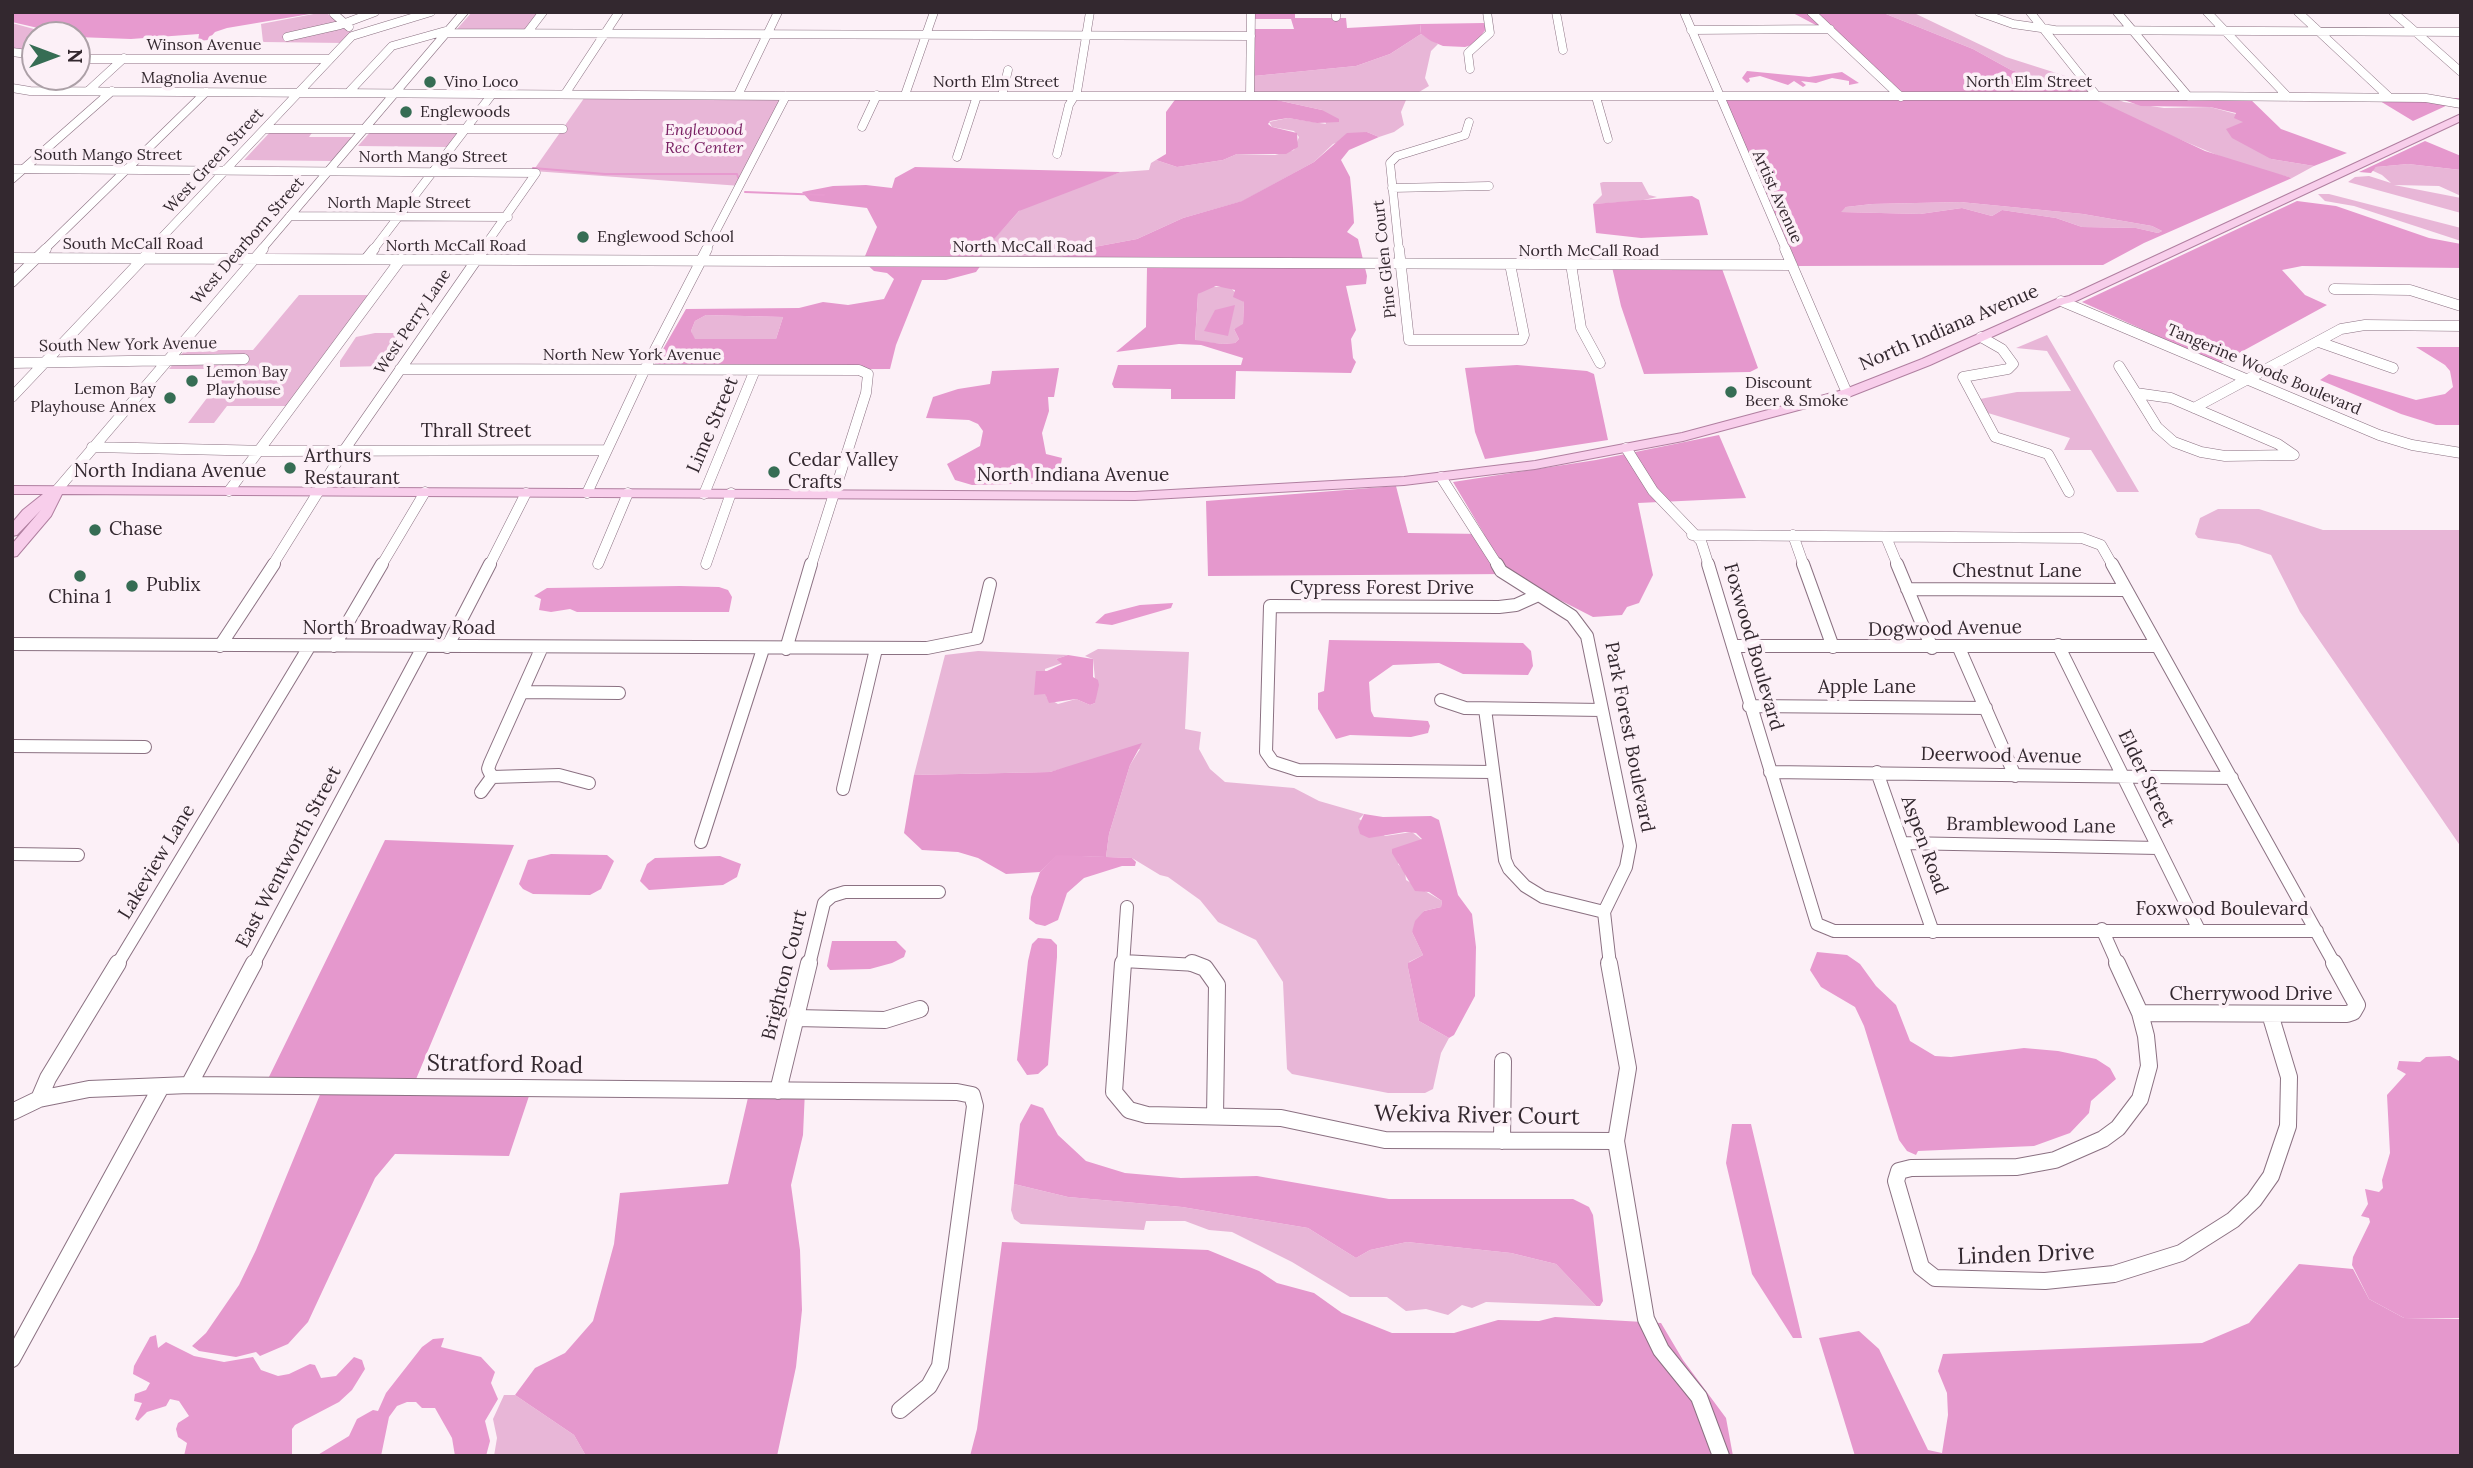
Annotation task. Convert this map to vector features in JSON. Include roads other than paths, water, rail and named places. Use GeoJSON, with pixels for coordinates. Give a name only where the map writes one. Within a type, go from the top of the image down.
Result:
{"type":"FeatureCollection","features":[{"type":"Feature","properties":{"kind":"main road","name":"North Indiana Avenue"},"geometry":{"type":"LineString","coordinates":[[2061,301],[2082,284],[2461,106]]}},
{"type":"Feature","properties":{"kind":"main road","name":"North Indiana Avenue"},"geometry":{"type":"LineString","coordinates":[[12,490],[1182,495],[1441,477],[1626,448],[1739,423],[1847,393],[2094,289],[2461,117]]}},
{"type":"Feature","properties":{"kind":"main road"},"geometry":{"type":"LineString","coordinates":[[12,532],[29,513],[57,490]]}},
{"type":"Feature","properties":{"kind":"main road"},"geometry":{"type":"LineString","coordinates":[[12,553],[46,513],[57,490]]}},
{"type":"Feature","properties":{"kind":"street"},"geometry":{"type":"LineString","coordinates":[[287,37],[375,12]]}},
{"type":"Feature","properties":{"kind":"street","name":"West Green Street"},"geometry":{"type":"LineString","coordinates":[[12,397],[330,59],[358,34],[431,12]]}},
{"type":"Feature","properties":{"kind":"street","name":"West Dearborn Street"},"geometry":{"type":"LineString","coordinates":[[57,490],[464,12]]}},
{"type":"Feature","properties":{"kind":"street"},"geometry":{"type":"LineString","coordinates":[[527,33],[543,12]]}},
{"type":"Feature","properties":{"kind":"street"},"geometry":{"type":"LineString","coordinates":[[565,94],[619,12]]}},
{"type":"Feature","properties":{"kind":"street"},"geometry":{"type":"LineString","coordinates":[[738,95],[778,12]]}},
{"type":"Feature","properties":{"kind":"street"},"geometry":{"type":"LineString","coordinates":[[905,95],[934,12]]}},
{"type":"Feature","properties":{"kind":"street"},"geometry":{"type":"LineString","coordinates":[[1057,154],[1073,96],[1077,92],[1090,12]]}},
{"type":"Feature","properties":{"kind":"street"},"geometry":{"type":"LineString","coordinates":[[1250,96],[1251,12]]}},
{"type":"Feature","properties":{"kind":"street"},"geometry":{"type":"LineString","coordinates":[[1470,69],[1468,53],[1490,33],[1487,12]]}},
{"type":"Feature","properties":{"kind":"street"},"geometry":{"type":"LineString","coordinates":[[1556,12],[1563,50]]}},
{"type":"Feature","properties":{"kind":"street","name":"Artist Avenue"},"geometry":{"type":"LineString","coordinates":[[1684,12],[1847,393]]}},
{"type":"Feature","properties":{"kind":"street"},"geometry":{"type":"LineString","coordinates":[[1811,12],[1901,97]]}},
{"type":"Feature","properties":{"kind":"street"},"geometry":{"type":"LineString","coordinates":[[1979,12],[2012,24],[2043,29],[2461,32]]}},
{"type":"Feature","properties":{"kind":"street"},"geometry":{"type":"LineString","coordinates":[[2030,12],[2096,95]]}},
{"type":"Feature","properties":{"kind":"street"},"geometry":{"type":"LineString","coordinates":[[2117,12],[2188,96]]}},
{"type":"Feature","properties":{"kind":"street"},"geometry":{"type":"LineString","coordinates":[[2207,12],[2288,97]]}},
{"type":"Feature","properties":{"kind":"street"},"geometry":{"type":"LineString","coordinates":[[2298,12],[2389,97]]}},
{"type":"Feature","properties":{"kind":"street"},"geometry":{"type":"LineString","coordinates":[[2393,12],[2461,72]]}},
{"type":"Feature","properties":{"kind":"street"},"geometry":{"type":"LineString","coordinates":[[334,14],[358,34]]}},
{"type":"Feature","properties":{"kind":"street"},"geometry":{"type":"LineString","coordinates":[[1691,30],[1830,29]]}},
{"type":"Feature","properties":{"kind":"street"},"geometry":{"type":"LineString","coordinates":[[349,92],[392,46],[448,31],[1251,36]]}},
{"type":"Feature","properties":{"kind":"street","name":"Winson Avenue"},"geometry":{"type":"LineString","coordinates":[[91,58],[330,59]]}},
{"type":"Feature","properties":{"kind":"street"},"geometry":{"type":"LineString","coordinates":[[91,88],[124,58]]}},
{"type":"Feature","properties":{"kind":"street"},"geometry":{"type":"LineString","coordinates":[[1002,96],[1008,70]]}},
{"type":"Feature","properties":{"kind":"street","name":"Magnolia Avenue"},"geometry":{"type":"LineString","coordinates":[[15,92],[88,91]]}},
{"type":"Feature","properties":{"kind":"street","name":"Magnolia Avenue"},"geometry":{"type":"LineString","coordinates":[[91,91],[397,92]]}},
{"type":"Feature","properties":{"kind":"street"},"geometry":{"type":"LineString","coordinates":[[12,180],[112,91]]}},
{"type":"Feature","properties":{"kind":"street"},"geometry":{"type":"LineString","coordinates":[[12,282],[206,92]]}},
{"type":"Feature","properties":{"kind":"street","name":"North Elm Street"},"geometry":{"type":"LineString","coordinates":[[397,92],[786,96],[2096,95],[2389,97],[2440,99],[2461,106]]}},
{"type":"Feature","properties":{"kind":"street"},"geometry":{"type":"LineString","coordinates":[[366,259],[493,93]]}},
{"type":"Feature","properties":{"kind":"street"},"geometry":{"type":"LineString","coordinates":[[862,127],[877,95]]}},
{"type":"Feature","properties":{"kind":"street"},"geometry":{"type":"LineString","coordinates":[[587,493],[644,371],[786,96]]}},
{"type":"Feature","properties":{"kind":"street"},"geometry":{"type":"LineString","coordinates":[[957,157],[976,96]]}},
{"type":"Feature","properties":{"kind":"street"},"geometry":{"type":"LineString","coordinates":[[1596,97],[1608,139]]}},
{"type":"Feature","properties":{"kind":"street","name":"Pine Glen Court"},"geometry":{"type":"LineString","coordinates":[[1469,122],[1469,130],[1465,135],[1392,159],[1399,263],[1409,340],[1522,340],[1524,335],[1510,264]]}},
{"type":"Feature","properties":{"kind":"street"},"geometry":{"type":"LineString","coordinates":[[265,129],[563,129]]}},
{"type":"Feature","properties":{"kind":"street","name":"South Mango Street"},"geometry":{"type":"LineString","coordinates":[[12,169],[329,171]]}},
{"type":"Feature","properties":{"kind":"street","name":"North Mango Street"},"geometry":{"type":"LineString","coordinates":[[329,171],[536,173]]}},
{"type":"Feature","properties":{"kind":"street","name":"West Perry Lane"},"geometry":{"type":"LineString","coordinates":[[319,492],[345,449],[536,173]]}},
{"type":"Feature","properties":{"kind":"street"},"geometry":{"type":"LineString","coordinates":[[1392,188],[1489,186]]}},
{"type":"Feature","properties":{"kind":"street","name":"North Maple Street"},"geometry":{"type":"LineString","coordinates":[[290,216],[508,217]]}},
{"type":"Feature","properties":{"kind":"street","name":"South McCall Road"},"geometry":{"type":"LineString","coordinates":[[12,258],[253,259]]}},
{"type":"Feature","properties":{"kind":"street","name":"North McCall Road"},"geometry":{"type":"LineString","coordinates":[[253,259],[1792,265]]}},
{"type":"Feature","properties":{"kind":"street"},"geometry":{"type":"LineString","coordinates":[[229,491],[401,259]]}},
{"type":"Feature","properties":{"kind":"street"},"geometry":{"type":"LineString","coordinates":[[1571,264],[1581,328],[1600,363]]}},
{"type":"Feature","properties":{"kind":"street"},"geometry":{"type":"LineString","coordinates":[[2334,289],[2410,290],[2459,303]]}},
{"type":"Feature","properties":{"kind":"street","name":"Tangerine Woods Boulevard"},"geometry":{"type":"LineString","coordinates":[[2061,301],[2387,438],[2461,453]]}},
{"type":"Feature","properties":{"kind":"street"},"geometry":{"type":"LineString","coordinates":[[2194,408],[2354,326],[2461,326]]}},
{"type":"Feature","properties":{"kind":"street"},"geometry":{"type":"LineString","coordinates":[[1981,337],[2003,349],[2012,364],[2008,369],[1963,377],[1995,438],[2048,454],[2068,492]]}},
{"type":"Feature","properties":{"kind":"street"},"geometry":{"type":"LineString","coordinates":[[2319,342],[2393,368]]}},
{"type":"Feature","properties":{"kind":"street","name":"South New York Avenue"},"geometry":{"type":"LineString","coordinates":[[12,363],[244,359]]}},
{"type":"Feature","properties":{"kind":"street"},"geometry":{"type":"LineString","coordinates":[[2119,366],[2136,393],[2162,432],[2186,447],[2225,456],[2294,455],[2278,444],[2165,396],[2136,393]]}},
{"type":"Feature","properties":{"kind":"street","name":"North New York Avenue"},"geometry":{"type":"LineString","coordinates":[[400,369],[864,372],[869,376],[866,393],[832,494]]}},
{"type":"Feature","properties":{"kind":"street","name":"Lime Street"},"geometry":{"type":"LineString","coordinates":[[704,494],[755,370]]}},
{"type":"Feature","properties":{"kind":"street","name":"Thrall Street"},"geometry":{"type":"LineString","coordinates":[[92,447],[607,450]]}},
{"type":"Feature","properties":{"kind":"street"},"geometry":{"type":"LineString","coordinates":[[2176,456],[2186,447]]}},
{"type":"Feature","properties":{"kind":"street","name":"Foxwood Boulevard"},"geometry":{"type":"LineString","coordinates":[[1626,448],[1653,491],[1692,535],[1701,541],[1706,553],[1749,706],[1816,924],[1835,931],[2317,931],[2101,545],[2089,539],[1692,535]]}},
{"type":"Feature","properties":{"kind":"street","name":"Park Forest Boulevard"},"geometry":{"type":"LineString","coordinates":[[1441,477],[1501,571],[1536,596],[1566,611],[1584,629],[1630,846],[1626,867],[1604,912]]}},
{"type":"Feature","properties":{"kind":"street"},"geometry":{"type":"LineString","coordinates":[[220,646],[319,492]]}},
{"type":"Feature","properties":{"kind":"street"},"geometry":{"type":"LineString","coordinates":[[334,646],[425,492]]}},
{"type":"Feature","properties":{"kind":"street"},"geometry":{"type":"LineString","coordinates":[[447,647],[526,493]]}},
{"type":"Feature","properties":{"kind":"street"},"geometry":{"type":"LineString","coordinates":[[706,564],[731,493]]}},
{"type":"Feature","properties":{"kind":"street"},"geometry":{"type":"LineString","coordinates":[[598,564],[628,494]]}},
{"type":"Feature","properties":{"kind":"street"},"geometry":{"type":"LineString","coordinates":[[786,649],[832,494]]}},
{"type":"Feature","properties":{"kind":"street"},"geometry":{"type":"LineString","coordinates":[[1793,535],[1833,647]]}},
{"type":"Feature","properties":{"kind":"street"},"geometry":{"type":"LineString","coordinates":[[1886,537],[1933,648]]}},
{"type":"Feature","properties":{"kind":"street"},"geometry":{"type":"LineString","coordinates":[[843,789],[876,649],[927,648],[977,638],[990,584]]}},
{"type":"Feature","properties":{"kind":"street","name":"Chestnut Lane"},"geometry":{"type":"LineString","coordinates":[[1908,589],[2126,590]]}},
{"type":"Feature","properties":{"kind":"street","name":"Cypress Forest Drive"},"geometry":{"type":"LineString","coordinates":[[1493,772],[1298,770],[1273,762],[1266,752],[1270,606],[1499,607],[1516,605],[1536,596]]}},
{"type":"Feature","properties":{"kind":"street","name":"North Broadway Road"},"geometry":{"type":"LineString","coordinates":[[12,644],[876,649]]}},
{"type":"Feature","properties":{"kind":"street","name":"Elder Street"},"geometry":{"type":"LineString","coordinates":[[2058,645],[2199,930]]}},
{"type":"Feature","properties":{"kind":"street","name":"Dogwood Avenue"},"geometry":{"type":"LineString","coordinates":[[1733,646],[2157,646]]}},
{"type":"Feature","properties":{"kind":"street","name":"Lakeview Lane"},"geometry":{"type":"LineString","coordinates":[[39,1099],[48,1079],[309,647]]}},
{"type":"Feature","properties":{"kind":"street","name":"East Wentworth Street"},"geometry":{"type":"LineString","coordinates":[[189,1086],[423,647]]}},
{"type":"Feature","properties":{"kind":"street"},"geometry":{"type":"LineString","coordinates":[[492,777],[488,769],[490,763],[542,648]]}},
{"type":"Feature","properties":{"kind":"street"},"geometry":{"type":"LineString","coordinates":[[1959,648],[2015,776]]}},
{"type":"Feature","properties":{"kind":"street"},"geometry":{"type":"LineString","coordinates":[[701,842],[763,649]]}},
{"type":"Feature","properties":{"kind":"street"},"geometry":{"type":"LineString","coordinates":[[523,692],[619,693]]}},
{"type":"Feature","properties":{"kind":"street"},"geometry":{"type":"LineString","coordinates":[[1441,701],[1462,707],[1485,709],[1602,710]]}},
{"type":"Feature","properties":{"kind":"street","name":"Apple Lane"},"geometry":{"type":"LineString","coordinates":[[1749,706],[1986,708]]}},
{"type":"Feature","properties":{"kind":"street"},"geometry":{"type":"LineString","coordinates":[[1485,709],[1506,860],[1512,873],[1525,887],[1552,901],[1604,912],[1605,938],[1628,1069],[1615,1141],[1646,1319],[1661,1350],[1699,1397],[1719,1448]]}},
{"type":"Feature","properties":{"kind":"street"},"geometry":{"type":"LineString","coordinates":[[12,746],[145,747]]}},
{"type":"Feature","properties":{"kind":"street","name":"Deerwood Avenue"},"geometry":{"type":"LineString","coordinates":[[1770,772],[2232,778]]}},
{"type":"Feature","properties":{"kind":"street","name":"Aspen Road"},"geometry":{"type":"LineString","coordinates":[[1877,772],[1933,932]]}},
{"type":"Feature","properties":{"kind":"street"},"geometry":{"type":"LineString","coordinates":[[492,777],[559,775],[589,783]]}},
{"type":"Feature","properties":{"kind":"street"},"geometry":{"type":"LineString","coordinates":[[481,792],[492,777]]}},
{"type":"Feature","properties":{"kind":"street","name":"Bramblewood Lane"},"geometry":{"type":"LineString","coordinates":[[1903,843],[2158,848]]}},
{"type":"Feature","properties":{"kind":"street"},"geometry":{"type":"LineString","coordinates":[[12,854],[78,855]]}},
{"type":"Feature","properties":{"kind":"street","name":"Brighton Court"},"geometry":{"type":"LineString","coordinates":[[778,1091],[824,903],[828,898],[845,892],[939,892]]}},
{"type":"Feature","properties":{"kind":"street","name":"Wekiva River Court"},"geometry":{"type":"LineString","coordinates":[[1127,908],[1115,1096],[1129,1110],[1147,1115],[1281,1118],[1385,1140],[1615,1141]]}},
{"type":"Feature","properties":{"kind":"street","name":"Linden Drive"},"geometry":{"type":"LineString","coordinates":[[2102,929],[2140,1013],[2148,1048],[2146,1082],[2131,1113],[2103,1139],[2074,1154],[2035,1165],[1912,1168],[1899,1171],[1896,1181],[1921,1266],[1927,1273],[1944,1281],[2045,1281],[2114,1274],[2181,1253],[2233,1220],[2253,1200],[2270,1176],[2288,1126],[2289,1077],[2270,1014]]}},
{"type":"Feature","properties":{"kind":"street","name":"Cherrywood Drive"},"geometry":{"type":"LineString","coordinates":[[2140,1013],[2347,1014],[2356,1010],[2357,1002],[2317,931]]}},
{"type":"Feature","properties":{"kind":"street"},"geometry":{"type":"LineString","coordinates":[[1123,961],[1190,962],[1205,968],[1214,977],[1217,985],[1215,1116]]}},
{"type":"Feature","properties":{"kind":"street"},"geometry":{"type":"LineString","coordinates":[[796,1018],[885,1020],[920,1009]]}},
{"type":"Feature","properties":{"kind":"street"},"geometry":{"type":"LineString","coordinates":[[1502,1141],[1503,1061]]}},
{"type":"Feature","properties":{"kind":"street","name":"Stratford Road"},"geometry":{"type":"LineString","coordinates":[[12,1112],[39,1099],[106,1087],[964,1092],[975,1099],[973,1123]]}},
{"type":"Feature","properties":{"kind":"street"},"geometry":{"type":"LineString","coordinates":[[12,1359],[161,1087]]}},
{"type":"Feature","properties":{"kind":"street"},"geometry":{"type":"LineString","coordinates":[[900,1410],[929,1386],[940,1366],[973,1123]]}},
{"type":"Feature","properties":{"kind":"waterway"},"geometry":{"type":"LineString","coordinates":[[533,168],[605,174],[737,174],[739,180]]}},
{"type":"Feature","properties":{"kind":"waterway"},"geometry":{"type":"LineString","coordinates":[[745,192],[824,195]]}},
{"type":"Feature","properties":{"kind":"place","name":"Vino Loco"},"geometry":{"type":"Point","coordinates":[430,82]}},
{"type":"Feature","properties":{"kind":"place","name":"Englewoods"},"geometry":{"type":"Point","coordinates":[406,112]}},
{"type":"Feature","properties":{"kind":"place","name":"Englewood School"},"geometry":{"type":"Point","coordinates":[583,237]}},
{"type":"Feature","properties":{"kind":"place","name":"Lemon Bay Playhouse"},"geometry":{"type":"Point","coordinates":[192,381]}},
{"type":"Feature","properties":{"kind":"place","name":"Discount Beer & Smoke"},"geometry":{"type":"Point","coordinates":[1731,392]}},
{"type":"Feature","properties":{"kind":"place","name":"Lemon Bay Playhouse Annex"},"geometry":{"type":"Point","coordinates":[170,398]}},
{"type":"Feature","properties":{"kind":"place","name":"Arthurs Restaurant"},"geometry":{"type":"Point","coordinates":[290,468]}},
{"type":"Feature","properties":{"kind":"place","name":"Cedar Valley Crafts"},"geometry":{"type":"Point","coordinates":[774,472]}},
{"type":"Feature","properties":{"kind":"place","name":"Chase"},"geometry":{"type":"Point","coordinates":[95,530]}},
{"type":"Feature","properties":{"kind":"place","name":"China 1"},"geometry":{"type":"Point","coordinates":[80,576]}},
{"type":"Feature","properties":{"kind":"place","name":"Publix"},"geometry":{"type":"Point","coordinates":[132,586]}},
{"type":"Feature","properties":{"kind":"park label","name":"Englewood Rec Center"},"geometry":{"type":"Point","coordinates":[704,139]}}]}
